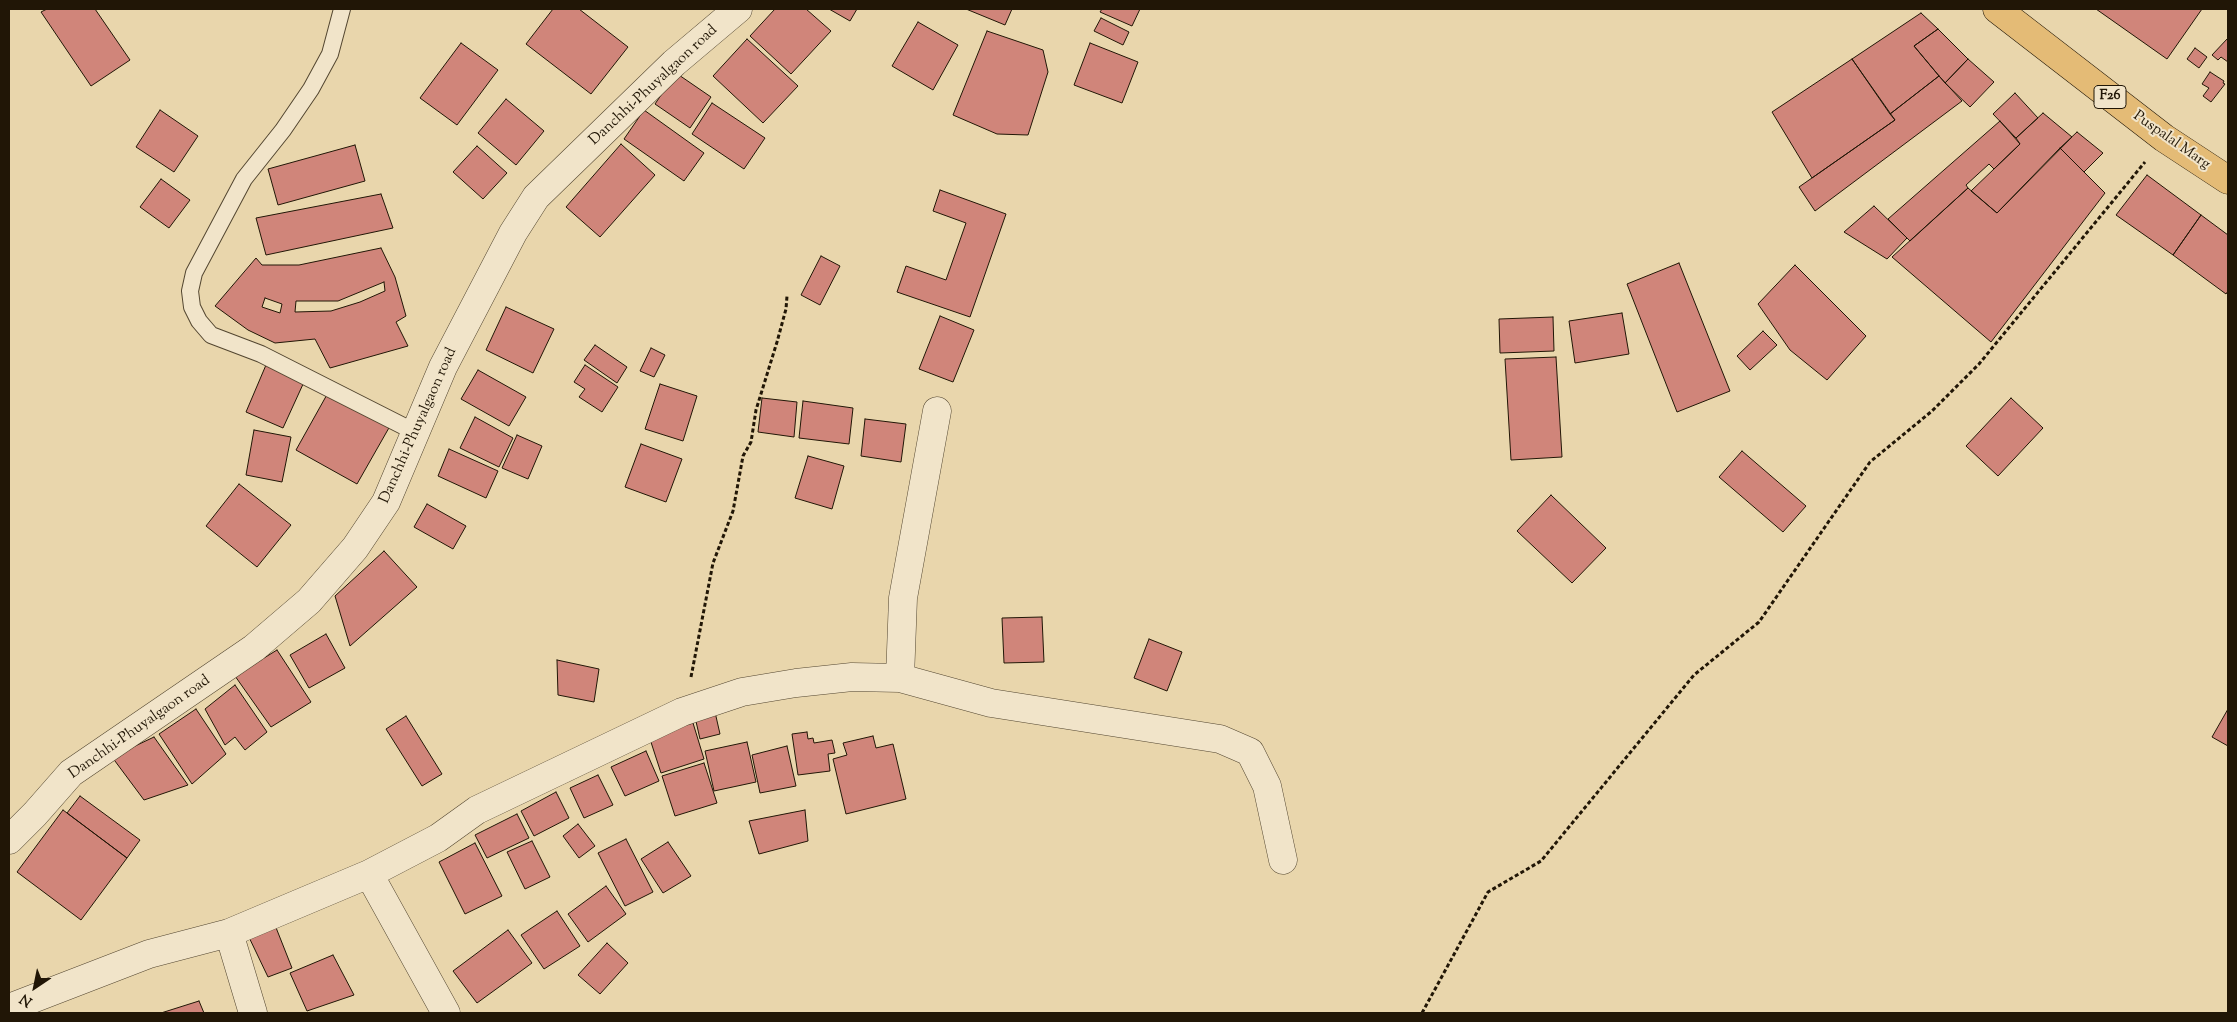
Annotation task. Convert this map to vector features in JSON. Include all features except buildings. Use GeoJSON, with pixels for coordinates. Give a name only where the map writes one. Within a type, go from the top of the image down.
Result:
{"type":"FeatureCollection","features":[{"type":"Feature","properties":{"kind":"main road","name":"Puspalal Marg"},"geometry":{"type":"LineString","coordinates":[[1997,9],[2164,138],[2228,180]]}},
{"type":"Feature","properties":{"kind":"street","name":"Danchhi-Phuyalgaon road"},"geometry":{"type":"LineString","coordinates":[[9,840],[71,773],[254,648],[309,601],[354,548],[386,502],[443,367],[513,234],[536,197],[674,63],[738,9]]}},
{"type":"Feature","properties":{"kind":"street"},"geometry":{"type":"LineString","coordinates":[[900,678],[902,598],[937,411]]}},
{"type":"Feature","properties":{"kind":"street"},"geometry":{"type":"LineString","coordinates":[[9,1008],[149,954],[229,933],[369,874],[438,838],[477,810],[682,712],[742,692],[787,684],[852,677],[900,678],[991,703],[1220,739],[1250,752],[1267,786],[1283,860]]}},
{"type":"Feature","properties":{"kind":"street"},"geometry":{"type":"LineString","coordinates":[[369,874],[446,1013]]}},
{"type":"Feature","properties":{"kind":"street"},"geometry":{"type":"LineString","coordinates":[[229,933],[253,1013]]}},
{"type":"Feature","properties":{"kind":"lane"},"geometry":{"type":"LineString","coordinates":[[342,9],[330,54],[311,89],[283,130],[244,179],[194,273],[190,291],[192,308],[199,321],[211,335],[261,354],[415,432]]}},
{"type":"Feature","properties":{"kind":"path"},"geometry":{"type":"LineString","coordinates":[[1422,1013],[1488,892],[1541,861],[1694,675],[1760,622],[1870,462],[1932,411],[1979,364],[2164,138]]}},
{"type":"Feature","properties":{"kind":"path"},"geometry":{"type":"LineString","coordinates":[[682,712],[690,687],[713,563],[733,511],[743,456],[751,442],[756,410],[779,334],[787,296]]}}]}
